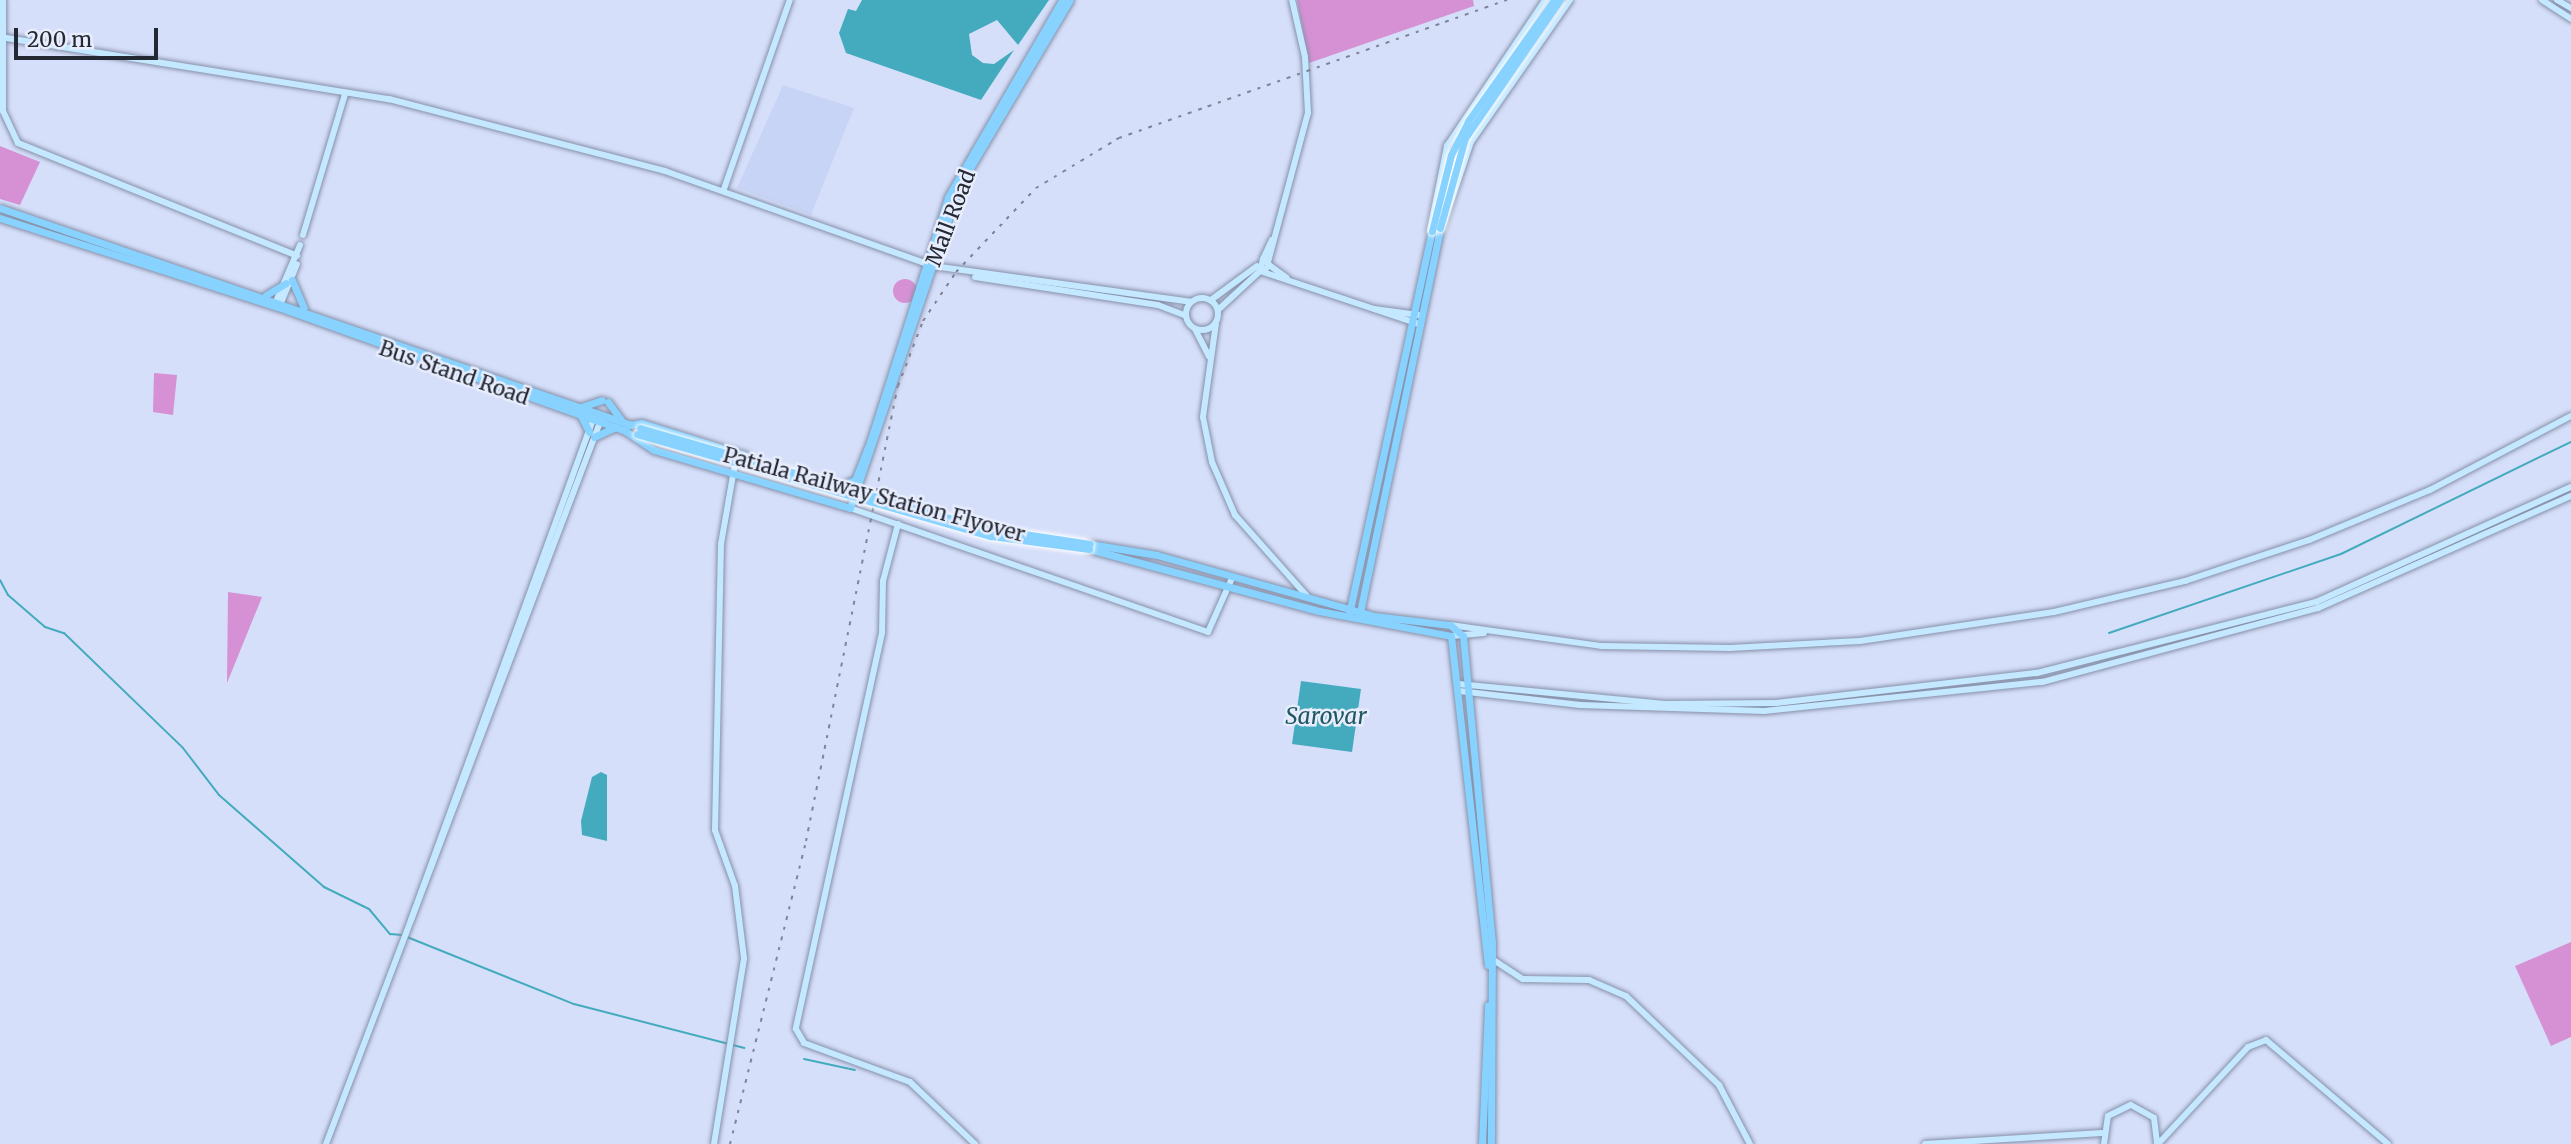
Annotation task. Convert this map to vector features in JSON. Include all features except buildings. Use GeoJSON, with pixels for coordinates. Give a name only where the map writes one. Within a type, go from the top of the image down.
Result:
{"type":"FeatureCollection","features":[{"type":"Feature","properties":{"kind":"main road","name":"Mall Road"},"geometry":{"type":"LineString","coordinates":[[850,508],[872,454],[963,166],[1062,0]]}},
{"type":"Feature","properties":{"kind":"main road","name":"Mall Road"},"geometry":{"type":"LineString","coordinates":[[870,442],[931,265],[970,165],[1070,0]]}},
{"type":"Feature","properties":{"kind":"main road"},"geometry":{"type":"LineString","coordinates":[[1359,617],[1451,155],[1468,121],[1554,0]]}},
{"type":"Feature","properties":{"kind":"main road"},"geometry":{"type":"LineString","coordinates":[[1349,614],[1410,318],[1465,138],[1560,0]]}},
{"type":"Feature","properties":{"kind":"main road","name":"Bus Stand Road"},"geometry":{"type":"LineString","coordinates":[[0,208],[265,295],[279,303],[304,308],[580,411]]}},
{"type":"Feature","properties":{"kind":"main road","name":"Bus Stand Road"},"geometry":{"type":"LineString","coordinates":[[0,218],[279,303],[623,426],[654,450],[850,508]]}},
{"type":"Feature","properties":{"kind":"main road"},"geometry":{"type":"LineString","coordinates":[[265,295],[289,282],[304,308]]}},
{"type":"Feature","properties":{"kind":"main road"},"geometry":{"type":"LineString","coordinates":[[605,401],[623,426],[592,434],[580,411],[605,401]]}},
{"type":"Feature","properties":{"kind":"main road","name":"Bus Stand Road"},"geometry":{"type":"LineString","coordinates":[[623,426],[642,423],[846,486],[855,480],[870,442]]}},
{"type":"Feature","properties":{"kind":"main road","name":"Patiala Railway Station Flyover"},"geometry":{"type":"LineString","coordinates":[[623,426],[991,536],[1092,548],[1122,547],[1312,599],[1349,614]]}},
{"type":"Feature","properties":{"kind":"main road"},"geometry":{"type":"LineString","coordinates":[[1092,548],[1228,586],[1451,636],[1492,959],[1491,1144]]}},
{"type":"Feature","properties":{"kind":"main road"},"geometry":{"type":"LineString","coordinates":[[1359,617],[1450,625],[1463,636],[1471,691],[1474,805],[1488,970],[1482,1144]]}},
{"type":"Feature","properties":{"kind":"street"},"geometry":{"type":"LineString","coordinates":[[3,0],[4,116],[23,148],[297,257]]}},
{"type":"Feature","properties":{"kind":"street"},"geometry":{"type":"LineString","coordinates":[[724,190],[790,0]]}},
{"type":"Feature","properties":{"kind":"street"},"geometry":{"type":"LineString","coordinates":[[1292,0],[1309,84],[1296,174],[1263,266],[1218,310],[1209,359],[1203,417],[1220,486],[1259,548],[1312,599]]}},
{"type":"Feature","properties":{"kind":"street"},"geometry":{"type":"LineString","coordinates":[[1435,232],[1443,159],[1483,89],[1545,0]]}},
{"type":"Feature","properties":{"kind":"street"},"geometry":{"type":"LineString","coordinates":[[1435,232],[1471,142],[1496,99],[1570,0]]}},
{"type":"Feature","properties":{"kind":"street"},"geometry":{"type":"LineString","coordinates":[[2542,0],[2571,19]]}},
{"type":"Feature","properties":{"kind":"street"},"geometry":{"type":"LineString","coordinates":[[2557,0],[2571,8]]}},
{"type":"Feature","properties":{"kind":"street"},"geometry":{"type":"LineString","coordinates":[[2,38],[345,94],[526,133],[724,190],[931,265],[1158,305],[1186,316],[1195,328],[1209,359]]}},
{"type":"Feature","properties":{"kind":"street"},"geometry":{"type":"LineString","coordinates":[[303,235],[345,94]]}},
{"type":"Feature","properties":{"kind":"street"},"geometry":{"type":"LineString","coordinates":[[279,303],[289,282],[300,245]]}},
{"type":"Feature","properties":{"kind":"street"},"geometry":{"type":"LineString","coordinates":[[970,274],[1191,302],[1211,300],[1263,266]]}},
{"type":"Feature","properties":{"kind":"street"},"geometry":{"type":"LineString","coordinates":[[1263,266],[1293,282],[1372,309],[1419,320]]}},
{"type":"Feature","properties":{"kind":"street"},"geometry":{"type":"LineString","coordinates":[[1211,300],[1218,310]]}},
{"type":"Feature","properties":{"kind":"street"},"geometry":{"type":"LineString","coordinates":[[1186,316],[1191,302]]}},
{"type":"Feature","properties":{"kind":"street"},"geometry":{"type":"LineString","coordinates":[[1195,328],[1216,323]]}},
{"type":"Feature","properties":{"kind":"street"},"geometry":{"type":"LineString","coordinates":[[1450,625],[1484,633],[1601,646],[1777,647],[1926,633],[2054,612],[2185,581],[2319,536],[2430,490],[2571,416]]}},
{"type":"Feature","properties":{"kind":"street"},"geometry":{"type":"LineString","coordinates":[[326,1144],[598,417]]}},
{"type":"Feature","properties":{"kind":"street"},"geometry":{"type":"LineString","coordinates":[[714,1144],[732,1054],[744,958],[735,886],[715,830],[721,544],[737,452]]}},
{"type":"Feature","properties":{"kind":"street"},"geometry":{"type":"LineString","coordinates":[[1471,691],[1652,703],[1776,703],[2048,671],[2316,602],[2571,487]]}},
{"type":"Feature","properties":{"kind":"street"},"geometry":{"type":"LineString","coordinates":[[1458,688],[1764,711],[2042,682],[2318,608],[2571,496]]}},
{"type":"Feature","properties":{"kind":"street"},"geometry":{"type":"LineString","coordinates":[[850,508],[1208,632],[1232,578]]}},
{"type":"Feature","properties":{"kind":"street"},"geometry":{"type":"LineString","coordinates":[[898,524],[883,581],[879,646],[796,1029],[804,1043],[910,1082],[975,1144]]}},
{"type":"Feature","properties":{"kind":"street"},"geometry":{"type":"LineString","coordinates":[[1451,636],[1484,633]]}},
{"type":"Feature","properties":{"kind":"street"},"geometry":{"type":"LineString","coordinates":[[1492,959],[1523,979],[1589,980],[1626,996],[1719,1086],[1750,1144]]}},
{"type":"Feature","properties":{"kind":"street"},"geometry":{"type":"LineString","coordinates":[[2157,1144],[2248,1047],[2266,1040],[2388,1144]]}},
{"type":"Feature","properties":{"kind":"street"},"geometry":{"type":"LineString","coordinates":[[2104,1144],[2102,1133],[2114,1110],[2139,1107],[2154,1118],[2157,1144]]}},
{"type":"Feature","properties":{"kind":"street"},"geometry":{"type":"LineString","coordinates":[[1925,1144],[2102,1133]]}},
{"type":"Feature","properties":{"kind":"shaded area"},"geometry":{"type":"Polygon","coordinates":[[[1297,0],[1473,0],[1474,6],[1309,63],[1297,0]]]}},
{"type":"Feature","properties":{"kind":"shaded area"},"geometry":{"type":"Polygon","coordinates":[[[783,85],[854,108],[811,215],[737,188],[783,85]]]}},
{"type":"Feature","properties":{"kind":"shaded area"},"geometry":{"type":"Polygon","coordinates":[[[0,146],[40,162],[20,205],[0,199],[0,146]]]}},
{"type":"Feature","properties":{"kind":"shaded area"},"geometry":{"type":"Polygon","coordinates":[[[905,279],[913,283],[917,291],[913,299],[905,303],[897,299],[893,291],[897,283],[905,279]]]}},
{"type":"Feature","properties":{"kind":"shaded area"},"geometry":{"type":"Polygon","coordinates":[[[154,373],[177,375],[173,415],[153,412],[154,373]]]}},
{"type":"Feature","properties":{"kind":"shaded area"},"geometry":{"type":"Polygon","coordinates":[[[228,592],[262,597],[227,683],[228,592]]]}},
{"type":"Feature","properties":{"kind":"shaded area"},"geometry":{"type":"Polygon","coordinates":[[[2571,942],[2571,1037],[2551,1046],[2515,966],[2571,942]]]}},
{"type":"Feature","properties":{"kind":"water"},"geometry":{"type":"Polygon","coordinates":[[[862,0],[1049,0],[1018,45],[997,20],[969,34],[972,55],[983,63],[994,64],[1014,50],[981,100],[846,53],[839,33],[848,9],[856,11],[862,0]]]}},
{"type":"Feature","properties":{"kind":"water","name":"Sarovar"},"geometry":{"type":"Polygon","coordinates":[[[1301,681],[1361,689],[1352,752],[1292,744],[1301,681]]]}},
{"type":"Feature","properties":{"kind":"water"},"geometry":{"type":"Polygon","coordinates":[[[601,772],[607,775],[607,841],[582,835],[581,821],[592,777],[601,772]]]}},
{"type":"Feature","properties":{"kind":"waterway"},"geometry":{"type":"LineString","coordinates":[[2109,633],[2341,554],[2571,442]]}},
{"type":"Feature","properties":{"kind":"waterway"},"geometry":{"type":"LineString","coordinates":[[0,580],[8,595],[45,627],[64,633],[183,748],[219,795],[324,887],[369,909],[390,934],[402,935]]}},
{"type":"Feature","properties":{"kind":"waterway"},"geometry":{"type":"LineString","coordinates":[[407,937],[574,1004],[744,1048]]}},
{"type":"Feature","properties":{"kind":"waterway"},"geometry":{"type":"LineString","coordinates":[[804,1059],[855,1070]]}},
{"type":"Feature","properties":{"kind":"railway"},"geometry":{"type":"LineString","coordinates":[[730,1144],[806,841],[898,386],[923,321],[956,272],[1036,188],[1119,138],[1507,0]]}}]}
